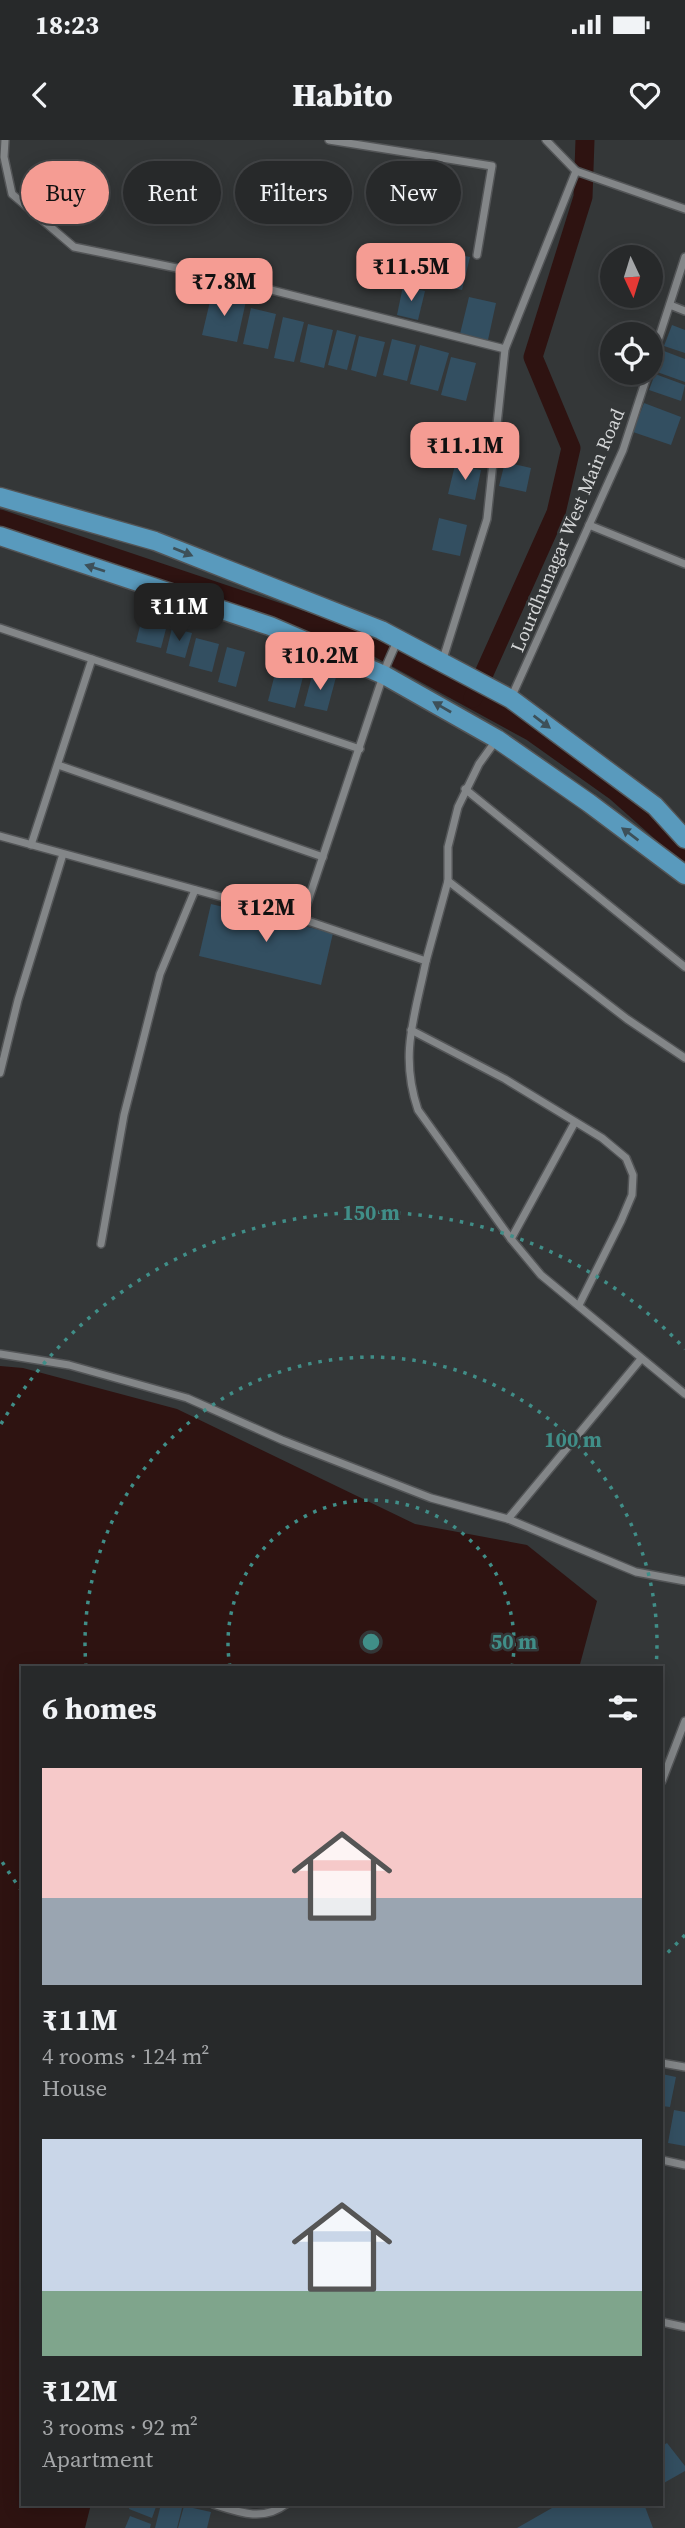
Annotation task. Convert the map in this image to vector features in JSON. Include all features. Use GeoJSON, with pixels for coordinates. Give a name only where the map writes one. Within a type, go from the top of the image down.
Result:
{"type":"FeatureCollection","features":[{"type":"Feature","properties":{"kind":"main road"},"geometry":{"type":"LineString","coordinates":[[0,498],[155,541],[381,630],[396,643],[442,663],[511,699],[655,806],[685,839]]}},
{"type":"Feature","properties":{"kind":"main road"},"geometry":{"type":"LineString","coordinates":[[0,537],[270,626],[386,669],[497,738],[685,875]]}},
{"type":"Feature","properties":{"kind":"street"},"geometry":{"type":"LineString","coordinates":[[5,140],[4,157],[12,194],[74,247],[216,276],[505,349]]}},
{"type":"Feature","properties":{"kind":"street"},"geometry":{"type":"LineString","coordinates":[[330,140],[492,166],[477,255]]}},
{"type":"Feature","properties":{"kind":"street"},"geometry":{"type":"LineString","coordinates":[[546,140],[581,173],[685,209]]}},
{"type":"Feature","properties":{"kind":"street"},"geometry":{"type":"LineString","coordinates":[[442,663],[487,519],[505,349],[581,173]]}},
{"type":"Feature","properties":{"kind":"street"},"geometry":{"type":"LineString","coordinates":[[663,326],[685,257]]}},
{"type":"Feature","properties":{"kind":"street"},"geometry":{"type":"LineString","coordinates":[[670,305],[685,312]]}},
{"type":"Feature","properties":{"kind":"street","name":"Lourdhunagar West Main Road"},"geometry":{"type":"LineString","coordinates":[[511,699],[622,450],[644,385]]}},
{"type":"Feature","properties":{"kind":"street"},"geometry":{"type":"LineString","coordinates":[[589,525],[685,564]]}},
{"type":"Feature","properties":{"kind":"street"},"geometry":{"type":"LineString","coordinates":[[0,628],[360,749]]}},
{"type":"Feature","properties":{"kind":"street"},"geometry":{"type":"LineString","coordinates":[[302,919],[396,643]]}},
{"type":"Feature","properties":{"kind":"street"},"geometry":{"type":"LineString","coordinates":[[31,845],[92,659]]}},
{"type":"Feature","properties":{"kind":"street"},"geometry":{"type":"LineString","coordinates":[[497,738],[465,789],[448,848],[447,881],[411,1030],[408,1066],[410,1087],[418,1110],[511,1239],[541,1275],[685,1394]]}},
{"type":"Feature","properties":{"kind":"street"},"geometry":{"type":"LineString","coordinates":[[58,765],[323,857]]}},
{"type":"Feature","properties":{"kind":"street"},"geometry":{"type":"LineString","coordinates":[[465,789],[685,967]]}},
{"type":"Feature","properties":{"kind":"street"},"geometry":{"type":"LineString","coordinates":[[0,836],[302,919],[426,961]]}},
{"type":"Feature","properties":{"kind":"street"},"geometry":{"type":"LineString","coordinates":[[0,1073],[18,1000],[64,854]]}},
{"type":"Feature","properties":{"kind":"street"},"geometry":{"type":"LineString","coordinates":[[447,881],[627,1019],[685,1058]]}},
{"type":"Feature","properties":{"kind":"street"},"geometry":{"type":"LineString","coordinates":[[101,1244],[124,1115],[157,988],[195,890]]}},
{"type":"Feature","properties":{"kind":"street"},"geometry":{"type":"LineString","coordinates":[[411,1030],[505,1079],[601,1138],[626,1158],[633,1175],[632,1195],[579,1305]]}},
{"type":"Feature","properties":{"kind":"street"},"geometry":{"type":"LineString","coordinates":[[511,1239],[575,1122]]}},
{"type":"Feature","properties":{"kind":"street"},"geometry":{"type":"LineString","coordinates":[[0,1354],[69,1365],[187,1398],[282,1440],[431,1498],[508,1519],[636,1572],[685,1581]]}},
{"type":"Feature","properties":{"kind":"street"},"geometry":{"type":"LineString","coordinates":[[508,1519],[641,1359]]}},
{"type":"Feature","properties":{"kind":"street"},"geometry":{"type":"LineString","coordinates":[[663,1779],[685,1721]]}},
{"type":"Feature","properties":{"kind":"street"},"geometry":{"type":"LineString","coordinates":[[663,2063],[685,2067]]}},
{"type":"Feature","properties":{"kind":"street"},"geometry":{"type":"LineString","coordinates":[[663,2160],[685,2165]]}},
{"type":"Feature","properties":{"kind":"street"},"geometry":{"type":"LineString","coordinates":[[663,2322],[685,2327]]}},
{"type":"Feature","properties":{"kind":"street"},"geometry":{"type":"LineString","coordinates":[[222,2506],[260,2515],[272,2513],[283,2506]]}},
{"type":"Feature","properties":{"kind":"shaded area"},"geometry":{"type":"Polygon","coordinates":[[[0,1366],[23,1368],[177,1409],[415,1524],[527,1545],[597,1601],[580,1666],[21,1666],[21,2506],[90,2506],[85,2528],[0,2528],[0,1366]]]}},
{"type":"Feature","properties":{"kind":"building"},"geometry":{"type":"Polygon","coordinates":[[[416,250],[438,254],[431,285],[409,280],[416,250]]]}},
{"type":"Feature","properties":{"kind":"building"},"geometry":{"type":"Polygon","coordinates":[[[446,252],[470,257],[462,290],[439,285],[446,252]]]}},
{"type":"Feature","properties":{"kind":"building"},"geometry":{"type":"Polygon","coordinates":[[[403,286],[425,291],[418,320],[397,315],[403,286]]]}},
{"type":"Feature","properties":{"kind":"building"},"geometry":{"type":"Polygon","coordinates":[[[212,293],[246,301],[237,342],[202,335],[212,293]]]}},
{"type":"Feature","properties":{"kind":"building"},"geometry":{"type":"Polygon","coordinates":[[[469,297],[496,303],[488,340],[460,334],[469,297]]]}},
{"type":"Feature","properties":{"kind":"building"},"geometry":{"type":"Polygon","coordinates":[[[251,308],[276,314],[268,349],[243,344],[251,308]]]}},
{"type":"Feature","properties":{"kind":"building"},"geometry":{"type":"Polygon","coordinates":[[[283,317],[304,322],[294,362],[274,358],[283,317]]]}},
{"type":"Feature","properties":{"kind":"building"},"geometry":{"type":"Polygon","coordinates":[[[308,324],[333,330],[324,368],[300,362],[308,324]]]}},
{"type":"Feature","properties":{"kind":"building"},"geometry":{"type":"Polygon","coordinates":[[[672,325],[685,330],[685,353],[664,346],[672,325]]]}},
{"type":"Feature","properties":{"kind":"building"},"geometry":{"type":"Polygon","coordinates":[[[337,330],[356,335],[347,370],[328,365],[337,330]]]}},
{"type":"Feature","properties":{"kind":"building"},"geometry":{"type":"Polygon","coordinates":[[[359,336],[385,342],[376,377],[351,370],[359,336]]]}},
{"type":"Feature","properties":{"kind":"building"},"geometry":{"type":"Polygon","coordinates":[[[392,339],[416,345],[407,381],[383,375],[392,339]]]}},
{"type":"Feature","properties":{"kind":"building"},"geometry":{"type":"Polygon","coordinates":[[[420,345],[449,353],[438,391],[410,384],[420,345]]]}},
{"type":"Feature","properties":{"kind":"building"},"geometry":{"type":"Polygon","coordinates":[[[664,351],[685,359],[685,382],[663,374],[664,351]]]}},
{"type":"Feature","properties":{"kind":"building"},"geometry":{"type":"Polygon","coordinates":[[[451,357],[476,363],[466,401],[441,395],[451,357]]]}},
{"type":"Feature","properties":{"kind":"building"},"geometry":{"type":"Polygon","coordinates":[[[663,377],[685,385],[681,401],[649,390],[651,385],[663,385],[663,377]]]}},
{"type":"Feature","properties":{"kind":"building"},"geometry":{"type":"Polygon","coordinates":[[[644,403],[681,417],[671,445],[633,432],[644,403]]]}},
{"type":"Feature","properties":{"kind":"building"},"geometry":{"type":"Polygon","coordinates":[[[464,433],[489,438],[484,463],[459,457],[464,433]]]}},
{"type":"Feature","properties":{"kind":"building"},"geometry":{"type":"Polygon","coordinates":[[[505,462],[531,468],[526,492],[499,486],[505,462]]]}},
{"type":"Feature","properties":{"kind":"building"},"geometry":{"type":"Polygon","coordinates":[[[455,465],[481,470],[475,500],[448,494],[455,465]]]}},
{"type":"Feature","properties":{"kind":"building"},"geometry":{"type":"Polygon","coordinates":[[[439,518],[467,525],[460,556],[432,550],[439,518]]]}},
{"type":"Feature","properties":{"kind":"building"},"geometry":{"type":"Polygon","coordinates":[[[143,614],[168,621],[161,648],[136,642],[143,614]]]}},
{"type":"Feature","properties":{"kind":"building"},"geometry":{"type":"Polygon","coordinates":[[[172,628],[192,633],[185,658],[166,653],[172,628]]]}},
{"type":"Feature","properties":{"kind":"building"},"geometry":{"type":"Polygon","coordinates":[[[196,638],[219,644],[212,672],[189,666],[196,638]]]}},
{"type":"Feature","properties":{"kind":"building"},"geometry":{"type":"Polygon","coordinates":[[[227,647],[245,652],[236,687],[218,682],[227,647]]]}},
{"type":"Feature","properties":{"kind":"building"},"geometry":{"type":"Polygon","coordinates":[[[278,662],[305,669],[295,708],[268,701],[278,662]]]}},
{"type":"Feature","properties":{"kind":"building"},"geometry":{"type":"Polygon","coordinates":[[[313,672],[336,677],[327,711],[304,706],[313,672]]]}},
{"type":"Feature","properties":{"kind":"building"},"geometry":{"type":"Polygon","coordinates":[[[211,904],[333,933],[321,985],[199,956],[211,904]]]}},
{"type":"Feature","properties":{"kind":"building"},"geometry":{"type":"Polygon","coordinates":[[[663,2074],[676,2077],[670,2107],[663,2106],[663,2074]]]}},
{"type":"Feature","properties":{"kind":"building"},"geometry":{"type":"Polygon","coordinates":[[[674,2110],[685,2112],[685,2146],[668,2143],[674,2110]]]}},
{"type":"Feature","properties":{"kind":"building"},"geometry":{"type":"Polygon","coordinates":[[[667,2443],[685,2466],[685,2471],[663,2483],[663,2445],[667,2443]]]}},
{"type":"Feature","properties":{"kind":"building"},"geometry":{"type":"Polygon","coordinates":[[[130,2506],[156,2506],[152,2518],[129,2509],[130,2506]]]}},
{"type":"Feature","properties":{"kind":"building"},"geometry":{"type":"Polygon","coordinates":[[[160,2506],[182,2506],[177,2528],[155,2528],[160,2506]]]}},
{"type":"Feature","properties":{"kind":"building"},"geometry":{"type":"Polygon","coordinates":[[[184,2506],[211,2512],[207,2528],[178,2528],[184,2506]]]}},
{"type":"Feature","properties":{"kind":"building"},"geometry":{"type":"Polygon","coordinates":[[[556,2506],[645,2506],[653,2528],[517,2528],[556,2506]]]}},
{"type":"Feature","properties":{"kind":"building"},"geometry":{"type":"Polygon","coordinates":[[[130,2516],[151,2524],[150,2528],[125,2528],[130,2516]]]}},
{"type":"Feature","properties":{"kind":"waterway"},"geometry":{"type":"LineString","coordinates":[[473,698],[556,513],[571,448],[533,357],[583,197],[585,140]]}},
{"type":"Feature","properties":{"kind":"waterway"},"geometry":{"type":"LineString","coordinates":[[0,519],[369,643],[532,732],[615,791],[685,853]]}}]}
